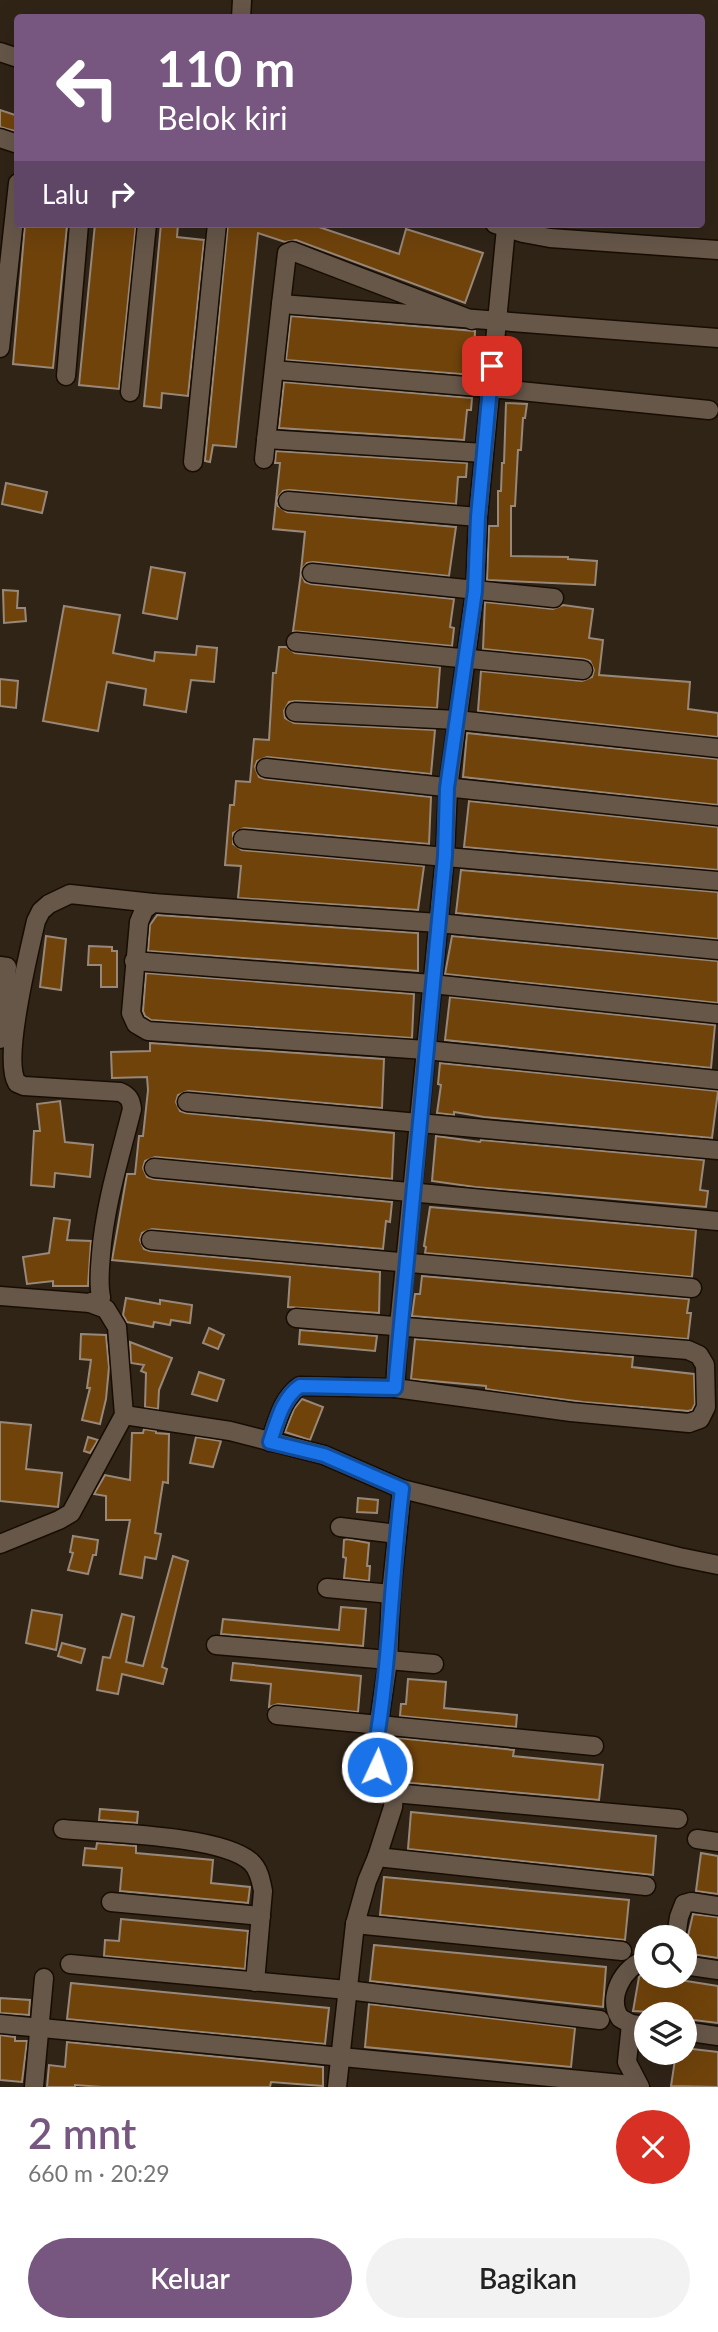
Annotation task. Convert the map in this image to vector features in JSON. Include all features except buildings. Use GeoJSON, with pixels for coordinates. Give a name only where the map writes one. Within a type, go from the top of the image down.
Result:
{"type":"FeatureCollection","features":[{"type":"Feature","properties":{"kind":"street"},"geometry":{"type":"LineString","coordinates":[[0,348],[14,220]]}},
{"type":"Feature","properties":{"kind":"street"},"geometry":{"type":"LineString","coordinates":[[66,376],[79,228]]}},
{"type":"Feature","properties":{"kind":"street"},"geometry":{"type":"LineString","coordinates":[[130,391],[146,228]]}},
{"type":"Feature","properties":{"kind":"street"},"geometry":{"type":"LineString","coordinates":[[193,462],[217,228]]}},
{"type":"Feature","properties":{"kind":"street"},"geometry":{"type":"LineString","coordinates":[[395,1388],[445,856],[447,788],[475,591],[478,517],[497,322],[500,228]]}},
{"type":"Feature","properties":{"kind":"street"},"geometry":{"type":"LineString","coordinates":[[508,228],[550,238],[718,250]]}},
{"type":"Feature","properties":{"kind":"street"},"geometry":{"type":"LineString","coordinates":[[264,459],[287,253],[290,250],[472,320]]}},
{"type":"Feature","properties":{"kind":"street"},"geometry":{"type":"LineString","coordinates":[[281,304],[718,338]]}},
{"type":"Feature","properties":{"kind":"street"},"geometry":{"type":"LineString","coordinates":[[274,370],[709,410]]}},
{"type":"Feature","properties":{"kind":"street"},"geometry":{"type":"LineString","coordinates":[[266,439],[484,453]]}},
{"type":"Feature","properties":{"kind":"street"},"geometry":{"type":"LineString","coordinates":[[288,501],[478,517]]}},
{"type":"Feature","properties":{"kind":"street"},"geometry":{"type":"LineString","coordinates":[[312,573],[554,598]]}},
{"type":"Feature","properties":{"kind":"street"},"geometry":{"type":"LineString","coordinates":[[296,642],[583,670]]}},
{"type":"Feature","properties":{"kind":"street"},"geometry":{"type":"LineString","coordinates":[[295,712],[457,720],[718,748]]}},
{"type":"Feature","properties":{"kind":"street"},"geometry":{"type":"LineString","coordinates":[[266,768],[718,816]]}},
{"type":"Feature","properties":{"kind":"street"},"geometry":{"type":"LineString","coordinates":[[243,839],[718,881]]}},
{"type":"Feature","properties":{"kind":"street"},"geometry":{"type":"LineString","coordinates":[[90,1303],[102,1297],[99,1285],[103,1232],[132,1110],[127,1095],[120,1092],[24,1086],[17,1083],[12,1069],[16,1012],[36,921],[48,904],[70,894],[152,903],[438,923],[718,950]]}},
{"type":"Feature","properties":{"kind":"street"},"geometry":{"type":"LineString","coordinates":[[152,903],[141,915],[134,961],[131,1013],[136,1024],[148,1031],[426,1050],[718,1080]]}},
{"type":"Feature","properties":{"kind":"street"},"geometry":{"type":"LineString","coordinates":[[134,961],[432,984],[718,1014]]}},
{"type":"Feature","properties":{"kind":"street"},"geometry":{"type":"LineString","coordinates":[[0,966],[7,967],[0,1039]]}},
{"type":"Feature","properties":{"kind":"street"},"geometry":{"type":"LineString","coordinates":[[187,1102],[718,1150]]}},
{"type":"Feature","properties":{"kind":"street"},"geometry":{"type":"LineString","coordinates":[[154,1168],[718,1222]]}},
{"type":"Feature","properties":{"kind":"street"},"geometry":{"type":"LineString","coordinates":[[151,1240],[692,1288]]}},
{"type":"Feature","properties":{"kind":"street"},"geometry":{"type":"LineString","coordinates":[[0,1296],[90,1303],[106,1309],[115,1323],[124,1415],[71,1513],[0,1544]]}},
{"type":"Feature","properties":{"kind":"street"},"geometry":{"type":"LineString","coordinates":[[270,1442],[284,1405],[300,1386],[395,1388],[571,1412],[675,1422],[695,1422],[706,1408],[705,1365],[699,1355],[688,1350],[296,1318]]}},
{"type":"Feature","properties":{"kind":"street"},"geometry":{"type":"LineString","coordinates":[[124,1415],[230,1431],[324,1455],[402,1489],[718,1565]]}},
{"type":"Feature","properties":{"kind":"street"},"geometry":{"type":"LineString","coordinates":[[337,2087],[355,1924],[393,1807],[394,1793],[381,1775],[374,1756],[388,1661],[391,1594],[402,1489]]}},
{"type":"Feature","properties":{"kind":"street"},"geometry":{"type":"LineString","coordinates":[[340,1527],[397,1534]]}},
{"type":"Feature","properties":{"kind":"street"},"geometry":{"type":"LineString","coordinates":[[327,1588],[391,1594]]}},
{"type":"Feature","properties":{"kind":"street"},"geometry":{"type":"LineString","coordinates":[[216,1645],[434,1664]]}},
{"type":"Feature","properties":{"kind":"street"},"geometry":{"type":"LineString","coordinates":[[277,1715],[594,1746]]}},
{"type":"Feature","properties":{"kind":"street"},"geometry":{"type":"LineString","coordinates":[[394,1793],[678,1819]]}},
{"type":"Feature","properties":{"kind":"street"},"geometry":{"type":"LineString","coordinates":[[63,1829],[200,1842],[227,1848],[251,1862],[257,1871],[263,1892],[255,1982]]}},
{"type":"Feature","properties":{"kind":"street"},"geometry":{"type":"LineString","coordinates":[[698,1839],[718,1842]]}},
{"type":"Feature","properties":{"kind":"street"},"geometry":{"type":"LineString","coordinates":[[377,1857],[646,1886]]}},
{"type":"Feature","properties":{"kind":"street"},"geometry":{"type":"LineString","coordinates":[[111,1902],[261,1916]]}},
{"type":"Feature","properties":{"kind":"street"},"geometry":{"type":"LineString","coordinates":[[678,1925],[684,1904],[691,1902],[718,1906]]}},
{"type":"Feature","properties":{"kind":"street"},"geometry":{"type":"LineString","coordinates":[[355,1924],[622,1951]]}},
{"type":"Feature","properties":{"kind":"street"},"geometry":{"type":"LineString","coordinates":[[71,1964],[347,1990],[600,2020]]}},
{"type":"Feature","properties":{"kind":"street"},"geometry":{"type":"LineString","coordinates":[[634,1965],[615,1994],[617,2014],[634,2023]]}},
{"type":"Feature","properties":{"kind":"street"},"geometry":{"type":"LineString","coordinates":[[697,1967],[718,1970]]}},
{"type":"Feature","properties":{"kind":"street"},"geometry":{"type":"LineString","coordinates":[[34,2087],[44,1978]]}},
{"type":"Feature","properties":{"kind":"street"},"geometry":{"type":"LineString","coordinates":[[0,2024],[631,2085],[627,2062],[634,2038]]}},
{"type":"Feature","properties":{"kind":"street"},"geometry":{"type":"LineString","coordinates":[[697,2033],[718,2036]]}},
{"type":"Feature","properties":{"kind":"route"},"geometry":{"type":"LineString","coordinates":[[377,1767],[374,1756],[388,1661],[391,1594],[402,1489],[324,1455],[270,1442],[284,1405],[300,1386],[307,1384],[395,1388],[445,856],[447,788],[475,591],[478,517],[492,366]]}}]}
